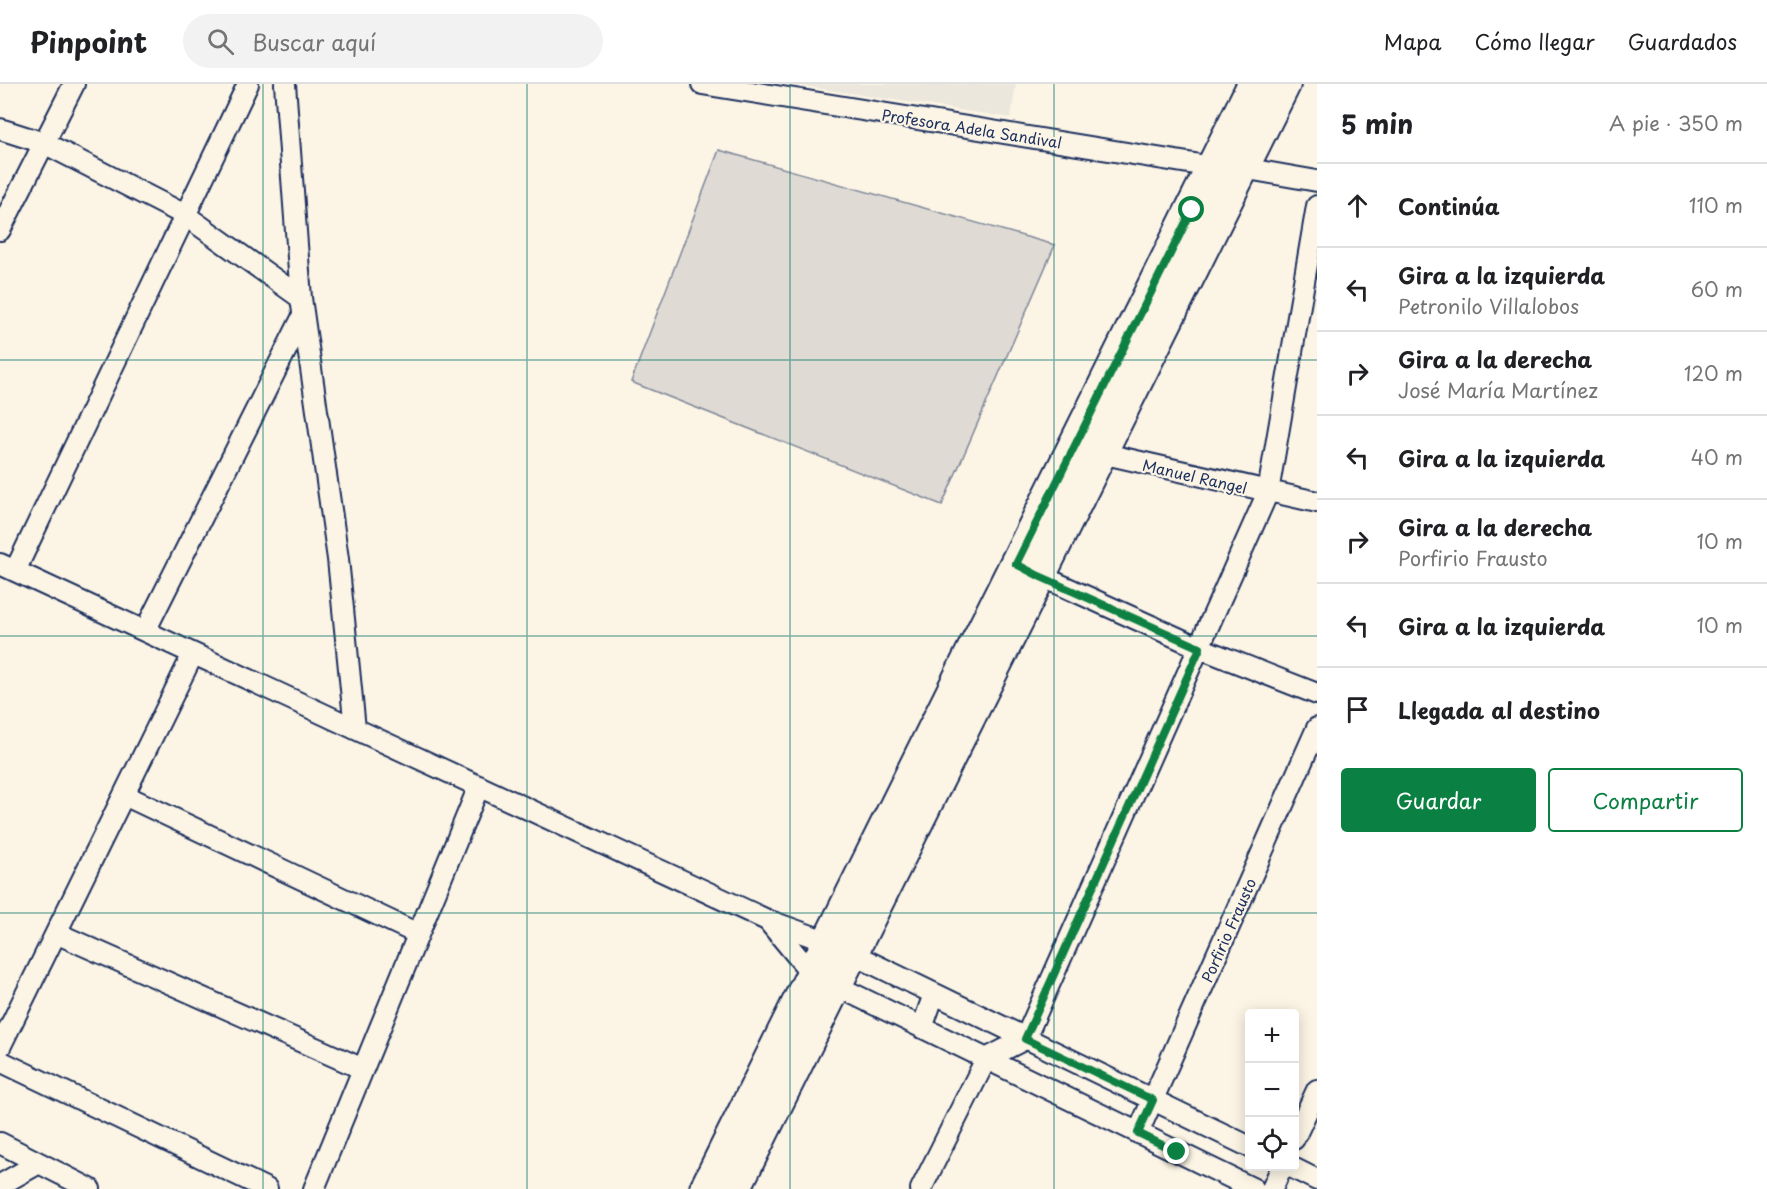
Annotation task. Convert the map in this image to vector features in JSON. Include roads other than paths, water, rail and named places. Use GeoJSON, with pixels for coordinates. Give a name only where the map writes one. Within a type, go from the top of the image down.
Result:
{"type":"FeatureCollection","features":[{"type":"Feature","properties":{"kind":"main road"},"geometry":{"type":"LineString","coordinates":[[1227,168],[1254,84]]}},
{"type":"Feature","properties":{"kind":"main road"},"geometry":{"type":"LineString","coordinates":[[706,1189],[824,980],[1227,168],[1284,84]]}},
{"type":"Feature","properties":{"kind":"main road"},"geometry":{"type":"LineString","coordinates":[[734,1189],[824,980]]}},
{"type":"Feature","properties":{"kind":"street"},"geometry":{"type":"LineString","coordinates":[[0,230],[74,84]]}},
{"type":"Feature","properties":{"kind":"street"},"geometry":{"type":"LineString","coordinates":[[248,84],[185,215],[8,567],[767,920],[840,948],[1245,1145]]}},
{"type":"Feature","properties":{"kind":"street"},"geometry":{"type":"LineString","coordinates":[[285,84],[302,307],[338,559],[355,729]]}},
{"type":"Feature","properties":{"kind":"street","name":"Profesora Adela Sandival"},"geometry":{"type":"LineString","coordinates":[[702,84],[1317,181]]}},
{"type":"Feature","properties":{"kind":"street"},"geometry":{"type":"LineString","coordinates":[[0,129],[44,143],[185,215],[302,307]]}},
{"type":"Feature","properties":{"kind":"street"},"geometry":{"type":"LineString","coordinates":[[921,1189],[986,1059],[1025,1039],[1268,492],[1317,206]]}},
{"type":"Feature","properties":{"kind":"street"},"geometry":{"type":"LineString","coordinates":[[145,631],[302,307]]}},
{"type":"Feature","properties":{"kind":"street","name":"Manuel Rangel"},"geometry":{"type":"LineString","coordinates":[[1088,449],[1317,502]]}},
{"type":"Feature","properties":{"kind":"street"},"geometry":{"type":"LineString","coordinates":[[1027,570],[1200,648],[1317,694]]}},
{"type":"Feature","properties":{"kind":"street"},"geometry":{"type":"LineString","coordinates":[[0,1047],[193,654]]}},
{"type":"Feature","properties":{"kind":"street","name":"Porfirio Frausto"},"geometry":{"type":"LineString","coordinates":[[1138,1133],[1317,728]]}},
{"type":"Feature","properties":{"kind":"street"},"geometry":{"type":"LineString","coordinates":[[314,1189],[479,786]]}},
{"type":"Feature","properties":{"kind":"street"},"geometry":{"type":"LineString","coordinates":[[124,795],[418,934]]}},
{"type":"Feature","properties":{"kind":"street"},"geometry":{"type":"LineString","coordinates":[[767,920],[824,980],[1254,1189]]}},
{"type":"Feature","properties":{"kind":"street"},"geometry":{"type":"LineString","coordinates":[[56,933],[363,1069]]}},
{"type":"Feature","properties":{"kind":"street"},"geometry":{"type":"LineString","coordinates":[[922,1028],[934,994]]}},
{"type":"Feature","properties":{"kind":"street"},"geometry":{"type":"LineString","coordinates":[[0,1061],[267,1189]]}},
{"type":"Feature","properties":{"kind":"street"},"geometry":{"type":"LineString","coordinates":[[1299,1128],[1317,1090]]}},
{"type":"Feature","properties":{"kind":"street"},"geometry":{"type":"LineString","coordinates":[[0,1143],[90,1189]]}},
{"type":"Feature","properties":{"kind":"street"},"geometry":{"type":"LineString","coordinates":[[0,1185],[39,1163]]}},
{"type":"Feature","properties":{"kind":"street"},"geometry":{"type":"LineString","coordinates":[[1272,1189],[1280,1171]]}},
{"type":"Feature","properties":{"kind":"street"},"geometry":{"type":"LineString","coordinates":[[1298,1171],[1317,1180]]}}]}
